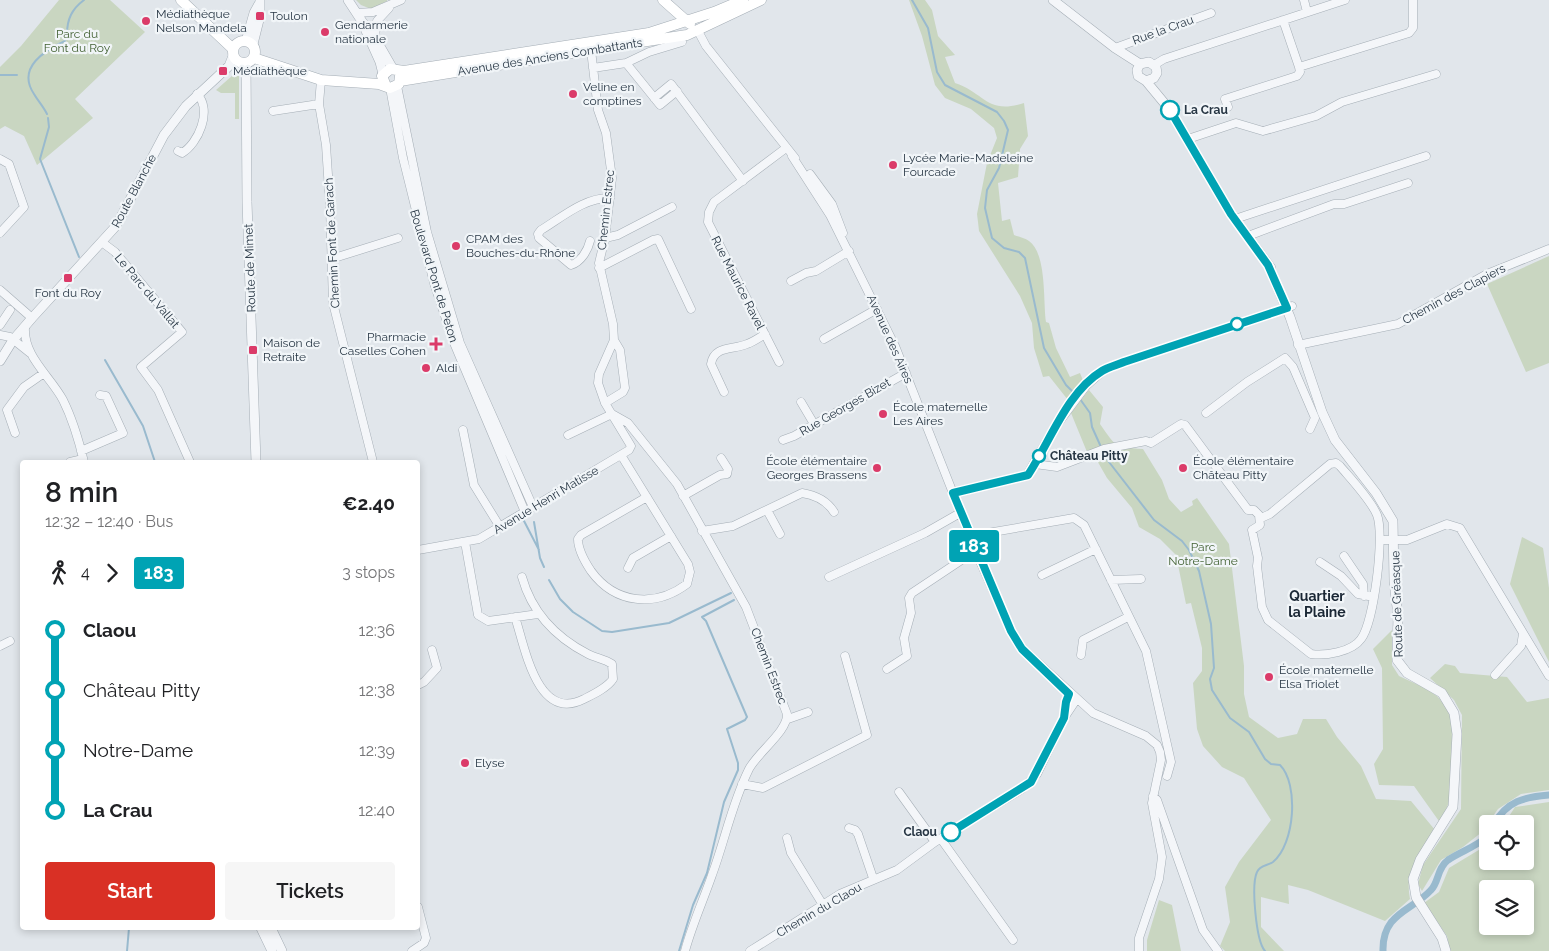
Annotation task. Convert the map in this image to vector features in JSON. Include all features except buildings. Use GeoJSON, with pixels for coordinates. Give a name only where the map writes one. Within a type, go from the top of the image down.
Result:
{"type":"FeatureCollection","features":[{"type":"Feature","properties":{"kind":"main road"},"geometry":{"type":"LineString","coordinates":[[181,0],[244,55],[321,80],[379,84],[391,79]]}},
{"type":"Feature","properties":{"kind":"main road"},"geometry":{"type":"LineString","coordinates":[[189,0],[244,55],[325,76],[391,79]]}},
{"type":"Feature","properties":{"kind":"main road","name":"Avenue des Anciens Combattants"},"geometry":{"type":"LineString","coordinates":[[391,79],[649,33],[681,20],[708,14],[743,0]]}},
{"type":"Feature","properties":{"kind":"main road","name":"Avenue des Anciens Combattants"},"geometry":{"type":"LineString","coordinates":[[391,79],[668,38],[691,37],[761,0]]}},
{"type":"Feature","properties":{"kind":"main road"},"geometry":{"type":"LineString","coordinates":[[665,2],[681,20],[691,37],[708,14]]}},
{"type":"Feature","properties":{"kind":"main road"},"geometry":{"type":"LineString","coordinates":[[668,38],[681,20]]}},
{"type":"Feature","properties":{"kind":"street"},"geometry":{"type":"LineString","coordinates":[[348,0],[363,23],[391,79]]}},
{"type":"Feature","properties":{"kind":"street"},"geometry":{"type":"LineString","coordinates":[[1304,0],[1307,12]]}},
{"type":"Feature","properties":{"kind":"street"},"geometry":{"type":"LineString","coordinates":[[1139,67],[1146,62],[1154,64],[1164,59],[1345,0]]}},
{"type":"Feature","properties":{"kind":"street"},"geometry":{"type":"LineString","coordinates":[[1299,67],[1409,33],[1413,28],[1414,0]]}},
{"type":"Feature","properties":{"kind":"street"},"geometry":{"type":"LineString","coordinates":[[1057,1],[1139,67],[1140,78],[1150,80],[1188,139],[1235,219],[1268,265],[1289,307],[1301,345]]}},
{"type":"Feature","properties":{"kind":"street","name":"Route de Mimet"},"geometry":{"type":"LineString","coordinates":[[256,460],[244,55],[254,13],[260,2]]}},
{"type":"Feature","properties":{"kind":"street"},"geometry":{"type":"LineString","coordinates":[[357,13],[373,12],[398,2]]}},
{"type":"Feature","properties":{"kind":"street"},"geometry":{"type":"LineString","coordinates":[[375,36],[377,21],[398,2]]}},
{"type":"Feature","properties":{"kind":"street","name":"Rue la Crau"},"geometry":{"type":"LineString","coordinates":[[1115,48],[1211,13]]}},
{"type":"Feature","properties":{"kind":"street"},"geometry":{"type":"LineString","coordinates":[[1228,107],[1225,99],[1297,76],[1300,72],[1283,20]]}},
{"type":"Feature","properties":{"kind":"street"},"geometry":{"type":"LineString","coordinates":[[363,23],[375,36],[391,79]]}},
{"type":"Feature","properties":{"kind":"street"},"geometry":{"type":"LineString","coordinates":[[593,68],[628,65],[649,52],[691,37]]}},
{"type":"Feature","properties":{"kind":"street","name":"Avenue des Aires"},"geometry":{"type":"LineString","coordinates":[[691,37],[706,46],[786,148],[818,193],[878,310],[906,373],[979,559],[1011,631],[1022,649],[1069,694],[1093,713],[1146,736],[1157,745],[1161,760],[1153,796],[1162,857],[1159,878],[1139,938],[1139,951]]}},
{"type":"Feature","properties":{"kind":"street","name":"Chemin Estrec"},"geometry":{"type":"LineString","coordinates":[[591,50],[598,110],[610,153],[612,178],[605,238],[599,268],[613,324],[614,340],[599,374],[600,392],[612,414],[628,423],[661,462],[683,496],[746,606],[788,718],[779,733],[754,759],[742,784],[712,876],[694,916],[685,951]]}},
{"type":"Feature","properties":{"kind":"street","name":"Route Blanche"},"geometry":{"type":"LineString","coordinates":[[0,361],[13,340],[25,326],[103,243],[116,226],[164,135],[197,94],[244,55]]}},
{"type":"Feature","properties":{"kind":"street"},"geometry":{"type":"LineString","coordinates":[[1150,80],[1157,70],[1154,64]]}},
{"type":"Feature","properties":{"kind":"street"},"geometry":{"type":"LineString","coordinates":[[628,65],[654,98],[671,84],[743,181]]}},
{"type":"Feature","properties":{"kind":"street"},"geometry":{"type":"LineString","coordinates":[[1188,139],[1236,123],[1263,131],[1316,116],[1342,102],[1436,74]]}},
{"type":"Feature","properties":{"kind":"street","name":"Boulevard Pont de Peton"},"geometry":{"type":"LineString","coordinates":[[391,79],[427,232],[458,336],[533,508]]}},
{"type":"Feature","properties":{"kind":"street","name":"Boulevard Pont de Peton"},"geometry":{"type":"LineString","coordinates":[[391,79],[402,158],[434,282],[454,343],[525,512]]}},
{"type":"Feature","properties":{"kind":"street","name":"Chemin Font de Garach"},"geometry":{"type":"LineString","coordinates":[[321,80],[318,104],[326,144],[333,303],[372,460]]}},
{"type":"Feature","properties":{"kind":"street"},"geometry":{"type":"LineString","coordinates":[[178,151],[182,153],[187,150],[203,124],[203,103],[197,94]]}},
{"type":"Feature","properties":{"kind":"street"},"geometry":{"type":"LineString","coordinates":[[273,111],[318,104]]}},
{"type":"Feature","properties":{"kind":"street","name":"Rue Maurice Ravel"},"geometry":{"type":"LineString","coordinates":[[780,362],[708,222],[709,212],[714,202],[786,148]]}},
{"type":"Feature","properties":{"kind":"street"},"geometry":{"type":"LineString","coordinates":[[1235,219],[1426,156]]}},
{"type":"Feature","properties":{"kind":"street"},"geometry":{"type":"LineString","coordinates":[[0,159],[9,164],[24,207],[0,233]]}},
{"type":"Feature","properties":{"kind":"street"},"geometry":{"type":"LineString","coordinates":[[1248,236],[1334,204],[1344,204],[1408,183]]}},
{"type":"Feature","properties":{"kind":"street"},"geometry":{"type":"LineString","coordinates":[[590,241],[588,249],[576,264],[571,265],[539,238],[538,234],[541,230],[590,201],[599,198],[610,198]]}},
{"type":"Feature","properties":{"kind":"street"},"geometry":{"type":"LineString","coordinates":[[605,238],[618,235],[672,207]]}},
{"type":"Feature","properties":{"kind":"street"},"geometry":{"type":"LineString","coordinates":[[332,259],[398,238]]}},
{"type":"Feature","properties":{"kind":"street"},"geometry":{"type":"LineString","coordinates":[[599,268],[658,239],[691,309]]}},
{"type":"Feature","properties":{"kind":"street","name":"Le Parc du Vallat"},"geometry":{"type":"LineString","coordinates":[[103,243],[115,252],[182,332],[141,367],[158,390],[189,460]]}},
{"type":"Feature","properties":{"kind":"street","name":"Chemin des Clapiers"},"geometry":{"type":"LineString","coordinates":[[1301,345],[1398,324],[1487,274],[1549,249]]}},
{"type":"Feature","properties":{"kind":"street"},"geometry":{"type":"LineString","coordinates":[[791,282],[806,273],[816,271],[849,251]]}},
{"type":"Feature","properties":{"kind":"street"},"geometry":{"type":"LineString","coordinates":[[0,290],[32,318]]}},
{"type":"Feature","properties":{"kind":"street"},"geometry":{"type":"LineString","coordinates":[[953,493],[1019,479],[1028,475],[1071,404],[1086,386],[1103,371],[1124,362],[1289,307]]}},
{"type":"Feature","properties":{"kind":"street"},"geometry":{"type":"LineString","coordinates":[[1289,307],[1294,328],[1301,345]]}},
{"type":"Feature","properties":{"kind":"street"},"geometry":{"type":"LineString","coordinates":[[0,325],[10,310]]}},
{"type":"Feature","properties":{"kind":"street"},"geometry":{"type":"LineString","coordinates":[[824,340],[878,310]]}},
{"type":"Feature","properties":{"kind":"street"},"geometry":{"type":"LineString","coordinates":[[1270,313],[1288,319],[1294,328]]}},
{"type":"Feature","properties":{"kind":"street"},"geometry":{"type":"LineString","coordinates":[[25,326],[25,338],[31,354],[63,400],[83,460]]}},
{"type":"Feature","properties":{"kind":"street"},"geometry":{"type":"LineString","coordinates":[[724,392],[711,364],[714,354],[724,349],[746,345],[765,334]]}},
{"type":"Feature","properties":{"kind":"street"},"geometry":{"type":"LineString","coordinates":[[0,335],[13,340],[31,354]]}},
{"type":"Feature","properties":{"kind":"street","name":"Chemin Estrec"},"geometry":{"type":"LineString","coordinates":[[606,403],[623,392],[625,388],[620,350],[614,340]]}},
{"type":"Feature","properties":{"kind":"street","name":"Route de Gréasque"},"geometry":{"type":"LineString","coordinates":[[1301,345],[1322,412],[1335,440],[1390,513],[1393,521],[1395,540],[1394,581],[1398,616],[1397,660],[1407,673],[1432,686],[1449,701],[1454,712],[1457,734],[1453,807],[1415,869],[1413,879],[1418,900],[1442,938],[1446,951]]}},
{"type":"Feature","properties":{"kind":"street"},"geometry":{"type":"LineString","coordinates":[[1206,413],[1247,382],[1285,358],[1293,367],[1315,418],[1310,429]]}},
{"type":"Feature","properties":{"kind":"street"},"geometry":{"type":"LineString","coordinates":[[14,433],[7,410],[24,387],[44,373]]}},
{"type":"Feature","properties":{"kind":"street","name":"Rue Georges Bizet"},"geometry":{"type":"LineString","coordinates":[[783,440],[794,436],[906,373]]}},
{"type":"Feature","properties":{"kind":"street"},"geometry":{"type":"LineString","coordinates":[[81,450],[123,433],[106,396],[100,394]]}},
{"type":"Feature","properties":{"kind":"street"},"geometry":{"type":"LineString","coordinates":[[802,402],[814,424]]}},
{"type":"Feature","properties":{"kind":"street"},"geometry":{"type":"LineString","coordinates":[[568,435],[612,414],[631,446],[622,455],[688,564],[689,579],[682,588],[664,597],[641,600],[620,595],[604,585],[585,562],[578,544],[581,535],[647,497]]}},
{"type":"Feature","properties":{"kind":"street"},"geometry":{"type":"LineString","coordinates":[[1035,464],[1057,467],[1103,450],[1146,441],[1151,443],[1181,424],[1184,425],[1248,510],[1254,510],[1261,518]]}},
{"type":"Feature","properties":{"kind":"street"},"geometry":{"type":"LineString","coordinates":[[463,430],[474,485],[500,527]]}},
{"type":"Feature","properties":{"kind":"street","name":"Avenue Henri Matisse"},"geometry":{"type":"LineString","coordinates":[[420,550],[479,539],[622,455]]}},
{"type":"Feature","properties":{"kind":"street"},"geometry":{"type":"LineString","coordinates":[[683,496],[720,475],[727,474],[728,469],[721,458]]}},
{"type":"Feature","properties":{"kind":"street"},"geometry":{"type":"LineString","coordinates":[[1336,463],[1376,514],[1380,540],[1374,597],[1370,619],[1362,639],[1353,647],[1320,655],[1311,654],[1268,620],[1262,608],[1256,566],[1258,558],[1252,530],[1258,527],[1261,518],[1270,514],[1330,464],[1336,463]]}},
{"type":"Feature","properties":{"kind":"street"},"geometry":{"type":"LineString","coordinates":[[702,531],[733,526],[802,493],[810,494],[829,504],[834,512]]}},
{"type":"Feature","properties":{"kind":"street"},"geometry":{"type":"LineString","coordinates":[[767,510],[780,534]]}},
{"type":"Feature","properties":{"kind":"street"},"geometry":{"type":"LineString","coordinates":[[829,577],[925,533],[960,513]]}},
{"type":"Feature","properties":{"kind":"street"},"geometry":{"type":"LineString","coordinates":[[970,536],[1074,518],[1084,525],[1146,651],[1171,762],[1167,776]]}},
{"type":"Feature","properties":{"kind":"street"},"geometry":{"type":"LineString","coordinates":[[1380,540],[1407,540],[1447,524],[1460,528],[1549,676]]}},
{"type":"Feature","properties":{"kind":"street"},"geometry":{"type":"LineString","coordinates":[[628,568],[633,558],[671,536]]}},
{"type":"Feature","properties":{"kind":"street"},"geometry":{"type":"LineString","coordinates":[[465,542],[478,615],[488,621],[538,614]]}},
{"type":"Feature","properties":{"kind":"street"},"geometry":{"type":"LineString","coordinates":[[887,669],[907,656],[904,638],[911,613],[909,598],[912,593],[963,558],[974,546]]}},
{"type":"Feature","properties":{"kind":"street"},"geometry":{"type":"LineString","coordinates":[[1042,575],[1096,549]]}},
{"type":"Feature","properties":{"kind":"street"},"geometry":{"type":"LineString","coordinates":[[1344,556],[1363,584],[1364,596]]}},
{"type":"Feature","properties":{"kind":"street"},"geometry":{"type":"LineString","coordinates":[[963,558],[979,559]]}},
{"type":"Feature","properties":{"kind":"street"},"geometry":{"type":"LineString","coordinates":[[1320,562],[1341,576],[1358,594],[1374,597]]}},
{"type":"Feature","properties":{"kind":"street"},"geometry":{"type":"LineString","coordinates":[[515,617],[538,686],[547,696],[562,703],[571,703],[587,698],[613,679],[612,664],[574,647],[552,629],[538,614],[522,577]]}},
{"type":"Feature","properties":{"kind":"street"},"geometry":{"type":"LineString","coordinates":[[1111,580],[1141,579]]}},
{"type":"Feature","properties":{"kind":"street"},"geometry":{"type":"LineString","coordinates":[[1080,655],[1083,640],[1128,617]]}},
{"type":"Feature","properties":{"kind":"street"},"geometry":{"type":"LineString","coordinates":[[1495,675],[1521,646],[1523,634]]}},
{"type":"Feature","properties":{"kind":"street"},"geometry":{"type":"LineString","coordinates":[[0,646],[10,641]]}},
{"type":"Feature","properties":{"kind":"street"},"geometry":{"type":"LineString","coordinates":[[420,684],[437,668],[432,650]]}},
{"type":"Feature","properties":{"kind":"street"},"geometry":{"type":"LineString","coordinates":[[742,784],[763,788],[867,735],[845,656]]}},
{"type":"Feature","properties":{"kind":"street","name":"Chemin du Claou"},"geometry":{"type":"LineString","coordinates":[[1064,718],[1069,694]]}},
{"type":"Feature","properties":{"kind":"street","name":"Chemin du Claou"},"geometry":{"type":"LineString","coordinates":[[750,951],[823,905],[873,878],[897,870],[938,841],[1031,782],[1064,718],[1076,700]]}},
{"type":"Feature","properties":{"kind":"street"},"geometry":{"type":"LineString","coordinates":[[788,718],[808,712]]}},
{"type":"Feature","properties":{"kind":"street"},"geometry":{"type":"LineString","coordinates":[[899,792],[1013,940]]}},
{"type":"Feature","properties":{"kind":"street"},"geometry":{"type":"LineString","coordinates":[[1153,796],[1158,800],[1203,930],[1218,951]]}},
{"type":"Feature","properties":{"kind":"street"},"geometry":{"type":"LineString","coordinates":[[849,828],[855,830],[858,834],[873,878]]}},
{"type":"Feature","properties":{"kind":"street"},"geometry":{"type":"LineString","coordinates":[[787,838],[791,853],[823,905]]}},
{"type":"Feature","properties":{"kind":"street"},"geometry":{"type":"LineString","coordinates":[[412,951],[424,943],[426,938],[420,915]]}},
{"type":"Feature","properties":{"kind":"street"},"geometry":{"type":"LineString","coordinates":[[262,930],[272,951]]}},
{"type":"Feature","properties":{"kind":"street"},"geometry":{"type":"LineString","coordinates":[[270,945],[271,930]]}},
{"type":"Feature","properties":{"kind":"street"},"geometry":{"type":"LineString","coordinates":[[270,945],[282,951]]}},
{"type":"Feature","properties":{"kind":"green space","name":"Parc du Font du Roy"},"geometry":{"type":"Polygon","coordinates":[[[59,0],[110,0],[145,32],[75,99],[93,118],[37,165],[24,136],[5,126],[0,129],[0,67],[21,46],[59,0]]]}},
{"type":"Feature","properties":{"kind":"green space"},"geometry":{"type":"Polygon","coordinates":[[[356,0],[387,1],[371,9],[361,5],[356,0]]]}},
{"type":"Feature","properties":{"kind":"green space"},"geometry":{"type":"Polygon","coordinates":[[[909,0],[925,0],[932,10],[938,36],[955,55],[945,57],[955,83],[994,105],[1012,106],[1024,103],[1028,136],[1020,149],[1018,177],[998,183],[1002,221],[1010,219],[1014,235],[1029,241],[1035,247],[1039,256],[1043,278],[1046,322],[1049,323],[1056,348],[1070,377],[1080,373],[1084,383],[1068,400],[1049,376],[1043,377],[1034,348],[1032,323],[1020,296],[979,231],[977,214],[987,163],[997,138],[994,128],[971,109],[945,98],[935,85],[922,36],[909,0]]]}},
{"type":"Feature","properties":{"kind":"green space"},"geometry":{"type":"Polygon","coordinates":[[[233,75],[239,76],[239,119],[235,119],[235,93],[221,93],[216,90],[233,75]]]}},
{"type":"Feature","properties":{"kind":"green space"},"geometry":{"type":"Polygon","coordinates":[[[1549,256],[1549,363],[1526,372],[1487,284],[1549,256]]]}},
{"type":"Feature","properties":{"kind":"green space","name":"Parc Notre-Dame"},"geometry":{"type":"Polygon","coordinates":[[[1089,390],[1103,407],[1100,424],[1113,442],[1121,447],[1143,449],[1162,480],[1169,499],[1181,512],[1193,505],[1192,501],[1197,498],[1229,544],[1244,666],[1244,694],[1249,717],[1278,738],[1297,734],[1303,719],[1326,719],[1337,737],[1361,766],[1376,799],[1411,801],[1435,830],[1415,862],[1409,880],[1410,899],[1385,921],[1308,890],[1288,885],[1289,904],[1261,897],[1261,927],[1284,951],[1225,951],[1220,946],[1230,922],[1225,887],[1239,862],[1271,820],[1244,778],[1222,767],[1203,746],[1197,729],[1193,683],[1202,671],[1202,648],[1191,603],[1186,604],[1176,555],[1160,539],[1139,527],[1132,508],[1107,478],[1095,457],[1087,452],[1071,413],[1089,390]]]}},
{"type":"Feature","properties":{"kind":"green space"},"geometry":{"type":"Polygon","coordinates":[[[1522,537],[1543,548],[1549,588],[1549,662],[1510,584],[1522,537]]]}},
{"type":"Feature","properties":{"kind":"green space"},"geometry":{"type":"Polygon","coordinates":[[[1392,630],[1392,665],[1399,676],[1437,696],[1449,710],[1452,728],[1451,796],[1441,824],[1414,786],[1379,785],[1374,764],[1383,749],[1382,668],[1373,649],[1392,630]]]}},
{"type":"Feature","properties":{"kind":"green space"},"geometry":{"type":"Polygon","coordinates":[[[1445,664],[1455,666],[1460,673],[1507,677],[1527,702],[1549,698],[1549,790],[1521,794],[1498,809],[1494,815],[1479,815],[1479,834],[1463,847],[1441,860],[1422,891],[1418,884],[1423,865],[1461,809],[1462,715],[1454,700],[1430,678],[1445,664]]]}},
{"type":"Feature","properties":{"kind":"green space"},"geometry":{"type":"Polygon","coordinates":[[[1549,802],[1549,951],[1450,951],[1447,936],[1424,903],[1439,892],[1449,868],[1479,850],[1479,870],[1534,870],[1534,815],[1510,815],[1515,807],[1549,802]]]}},
{"type":"Feature","properties":{"kind":"green space"},"geometry":{"type":"Polygon","coordinates":[[[1159,900],[1172,905],[1181,951],[1147,951],[1147,940],[1159,900]]]}},
{"type":"Feature","properties":{"kind":"waterway"},"geometry":{"type":"LineString","coordinates":[[67,34],[71,15],[84,0]]}},
{"type":"Feature","properties":{"kind":"waterway"},"geometry":{"type":"LineString","coordinates":[[912,0],[928,28],[937,72],[945,85],[997,112],[1008,130],[999,168],[987,190],[985,208],[992,238],[1004,248],[1019,252],[1025,258],[1044,348],[1066,385],[1077,396]]}},
{"type":"Feature","properties":{"kind":"waterway"},"geometry":{"type":"LineString","coordinates":[[47,114],[29,84],[31,68],[42,55],[65,41],[67,36]]}},
{"type":"Feature","properties":{"kind":"waterway"},"geometry":{"type":"LineString","coordinates":[[0,75],[17,75]]}},
{"type":"Feature","properties":{"kind":"waterway"},"geometry":{"type":"LineString","coordinates":[[48,118],[49,127],[40,159],[79,257]]}},
{"type":"Feature","properties":{"kind":"waterway"},"geometry":{"type":"LineString","coordinates":[[105,360],[143,426],[154,460]]}},
{"type":"Feature","properties":{"kind":"waterway"},"geometry":{"type":"LineString","coordinates":[[1080,399],[1090,413],[1092,427],[1101,447]]}},
{"type":"Feature","properties":{"kind":"waterway"},"geometry":{"type":"LineString","coordinates":[[1103,451],[1109,462],[1154,520],[1182,541],[1189,550],[1199,571],[1211,624],[1214,668],[1210,679],[1212,690],[1230,718],[1249,732],[1265,759],[1271,764],[1280,765],[1286,774],[1290,786],[1292,814],[1286,842],[1273,862],[1258,870],[1255,879],[1257,925],[1265,951]]}},
{"type":"Feature","properties":{"kind":"waterway"},"geometry":{"type":"LineString","coordinates":[[523,519],[539,550]]}},
{"type":"Feature","properties":{"kind":"waterway"},"geometry":{"type":"LineString","coordinates":[[534,522],[540,558],[544,567]]}},
{"type":"Feature","properties":{"kind":"waterway"},"geometry":{"type":"LineString","coordinates":[[549,580],[560,599],[573,612],[602,631],[612,632],[669,623],[731,593]]}},
{"type":"Feature","properties":{"kind":"waterway"},"geometry":{"type":"LineString","coordinates":[[679,951],[693,905],[707,873],[724,802],[738,770],[738,763],[727,729],[745,720],[747,717],[706,621],[702,617],[734,600]]}},
{"type":"Feature","properties":{"kind":"waterway"},"geometry":{"type":"LineString","coordinates":[[1500,815],[1511,805],[1524,799],[1549,795]]}},
{"type":"Feature","properties":{"kind":"waterway"},"geometry":{"type":"LineString","coordinates":[[1383,951],[1387,928],[1400,914],[1434,887],[1444,863],[1479,843]]}},
{"type":"Feature","properties":{"kind":"waterway"},"geometry":{"type":"LineString","coordinates":[[127,951],[129,930]]}},
{"type":"Feature","properties":{"kind":"bus line","name":"183"},"geometry":{"type":"LineString","coordinates":[[951,832],[1031,782],[1037,774],[1064,718],[1069,694],[1022,649],[1011,631],[979,559],[953,493],[1019,479],[1028,475],[1053,430],[1071,404],[1086,386],[1103,371],[1124,362],[1287,308],[1268,265],[1231,214],[1170,110]]}},
{"type":"Feature","properties":{"kind":"place","name":"Toulon"},"geometry":{"type":"Point","coordinates":[260,16]}},
{"type":"Feature","properties":{"kind":"place","name":"Médiathèque Nelson Mandela"},"geometry":{"type":"Point","coordinates":[146,21]}},
{"type":"Feature","properties":{"kind":"place","name":"Gendarmerie nationale"},"geometry":{"type":"Point","coordinates":[325,32]}},
{"type":"Feature","properties":{"kind":"place","name":"Médiathèque"},"geometry":{"type":"Point","coordinates":[223,71]}},
{"type":"Feature","properties":{"kind":"place","name":"Veline en comptines"},"geometry":{"type":"Point","coordinates":[573,94]}},
{"type":"Feature","properties":{"kind":"place","name":"La Crau"},"geometry":{"type":"Point","coordinates":[1170,110]}},
{"type":"Feature","properties":{"kind":"place","name":"Lycée Marie-Madeleine Fourcade"},"geometry":{"type":"Point","coordinates":[893,165]}},
{"type":"Feature","properties":{"kind":"place","name":"CPAM des Bouches-du-Rhône"},"geometry":{"type":"Point","coordinates":[456,246]}},
{"type":"Feature","properties":{"kind":"place","name":"Font du Roy"},"geometry":{"type":"Point","coordinates":[68,278]}},
{"type":"Feature","properties":{"kind":"place","name":"Pharmacie Caselles Cohen"},"geometry":{"type":"Point","coordinates":[436,344]}},
{"type":"Feature","properties":{"kind":"place","name":"Maison de Retraite"},"geometry":{"type":"Point","coordinates":[253,350]}},
{"type":"Feature","properties":{"kind":"place","name":"Aldi"},"geometry":{"type":"Point","coordinates":[426,368]}},
{"type":"Feature","properties":{"kind":"place","name":"École maternelle Les Aires"},"geometry":{"type":"Point","coordinates":[883,414]}},
{"type":"Feature","properties":{"kind":"place","name":"Château Pitty"},"geometry":{"type":"Point","coordinates":[1039,456]}},
{"type":"Feature","properties":{"kind":"place","name":"École élémentaire Georges Brassens"},"geometry":{"type":"Point","coordinates":[877,468]}},
{"type":"Feature","properties":{"kind":"place","name":"École élémentaire Château Pitty"},"geometry":{"type":"Point","coordinates":[1183,468]}},
{"type":"Feature","properties":{"kind":"place","name":"École maternelle Elsa Triolet"},"geometry":{"type":"Point","coordinates":[1269,677]}},
{"type":"Feature","properties":{"kind":"place","name":"Elyse"},"geometry":{"type":"Point","coordinates":[465,763]}},
{"type":"Feature","properties":{"kind":"place","name":"Claou"},"geometry":{"type":"Point","coordinates":[951,832]}},
{"type":"Feature","properties":{"kind":"district","name":"Quartier la Plaine"},"geometry":{"type":"Point","coordinates":[1317,604]}}]}
